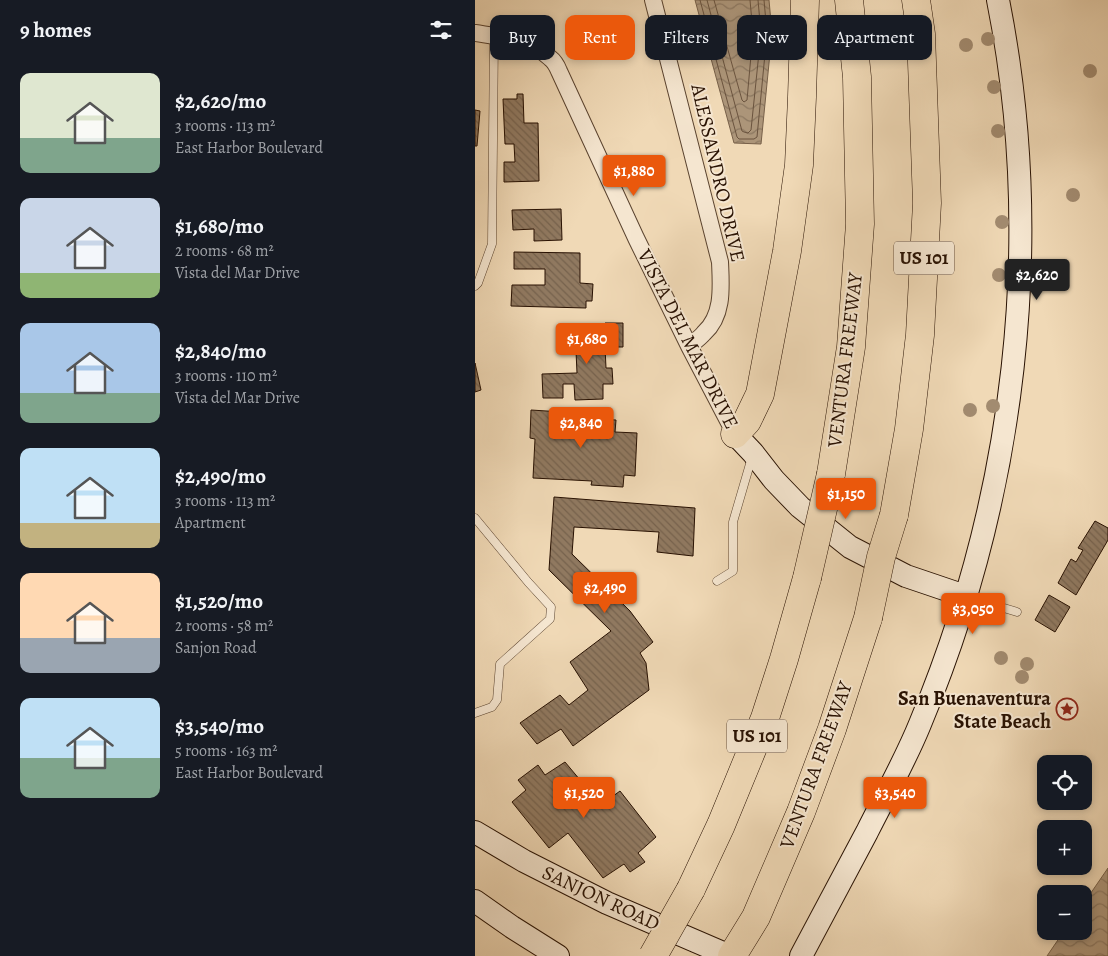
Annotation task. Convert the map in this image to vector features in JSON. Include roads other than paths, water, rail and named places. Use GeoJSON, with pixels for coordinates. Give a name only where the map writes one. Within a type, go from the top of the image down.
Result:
{"type":"FeatureCollection","features":[{"type":"Feature","properties":{"kind":"highway"},"geometry":{"type":"LineString","coordinates":[[744,443],[747,421],[760,394],[787,251],[799,164],[805,0]]}},
{"type":"Feature","properties":{"kind":"highway","name":"VENTURA FREEWAY"},"geometry":{"type":"LineString","coordinates":[[653,956],[691,889],[721,825],[765,718],[785,659],[807,578],[831,474],[851,347],[860,224],[857,77],[849,0]]}},
{"type":"Feature","properties":{"kind":"highway","name":"VENTURA FREEWAY"},"geometry":{"type":"LineString","coordinates":[[731,956],[756,917],[801,812],[829,738],[868,618],[881,557],[894,515],[909,429],[920,335],[927,203],[921,34],[916,0]]}},
{"type":"Feature","properties":{"kind":"main road"},"geometry":{"type":"LineString","coordinates":[[801,956],[890,788],[920,725],[949,648],[982,541],[993,496],[1013,364],[1019,287],[1020,214],[1017,136],[1009,65],[998,0]]}},
{"type":"Feature","properties":{"kind":"main road","name":"VISTA DEL MAR DRIVE"},"geometry":{"type":"LineString","coordinates":[[744,443],[774,480],[800,507],[849,547],[906,576],[965,596]]}},
{"type":"Feature","properties":{"kind":"main road","name":"SANJON ROAD"},"geometry":{"type":"LineString","coordinates":[[475,832],[524,861],[607,904],[731,956]]}},
{"type":"Feature","properties":{"kind":"main road"},"geometry":{"type":"LineString","coordinates":[[475,902],[558,956]]}},
{"type":"Feature","properties":{"kind":"street","name":"ALESSANDRO DRIVE"},"geometry":{"type":"LineString","coordinates":[[653,0],[720,262],[721,294],[716,316],[706,332],[689,346]]}},
{"type":"Feature","properties":{"kind":"street","name":"VISTA DEL MAR DRIVE"},"geometry":{"type":"LineString","coordinates":[[475,33],[490,35]]}},
{"type":"Feature","properties":{"kind":"street","name":"VISTA DEL MAR DRIVE"},"geometry":{"type":"LineString","coordinates":[[552,60],[689,346],[744,443]]}},
{"type":"Feature","properties":{"kind":"lane"},"geometry":{"type":"LineString","coordinates":[[475,286],[478,283],[492,244],[494,60]]}},
{"type":"Feature","properties":{"kind":"lane"},"geometry":{"type":"LineString","coordinates":[[717,581],[733,571],[733,522],[744,443]]}},
{"type":"Feature","properties":{"kind":"lane"},"geometry":{"type":"LineString","coordinates":[[475,518],[551,607],[550,619],[500,664],[497,700],[492,708],[475,713]]}},
{"type":"Feature","properties":{"kind":"lane"},"geometry":{"type":"LineString","coordinates":[[965,596],[1017,612]]}},
{"type":"Feature","properties":{"kind":"water"},"geometry":{"type":"Polygon","coordinates":[[[695,0],[769,0],[770,15],[737,15],[737,60],[769,60],[761,144],[734,143],[711,60],[727,60],[727,15],[699,15],[695,0]]]}},
{"type":"Feature","properties":{"kind":"water"},"geometry":{"type":"Polygon","coordinates":[[[1108,868],[1108,956],[1047,956],[1058,940],[1092,940],[1092,891],[1108,868]]]}},
{"type":"Feature","properties":{"kind":"place","name":"San Buenaventura State Beach"},"geometry":{"type":"Point","coordinates":[1067,709]}}]}
